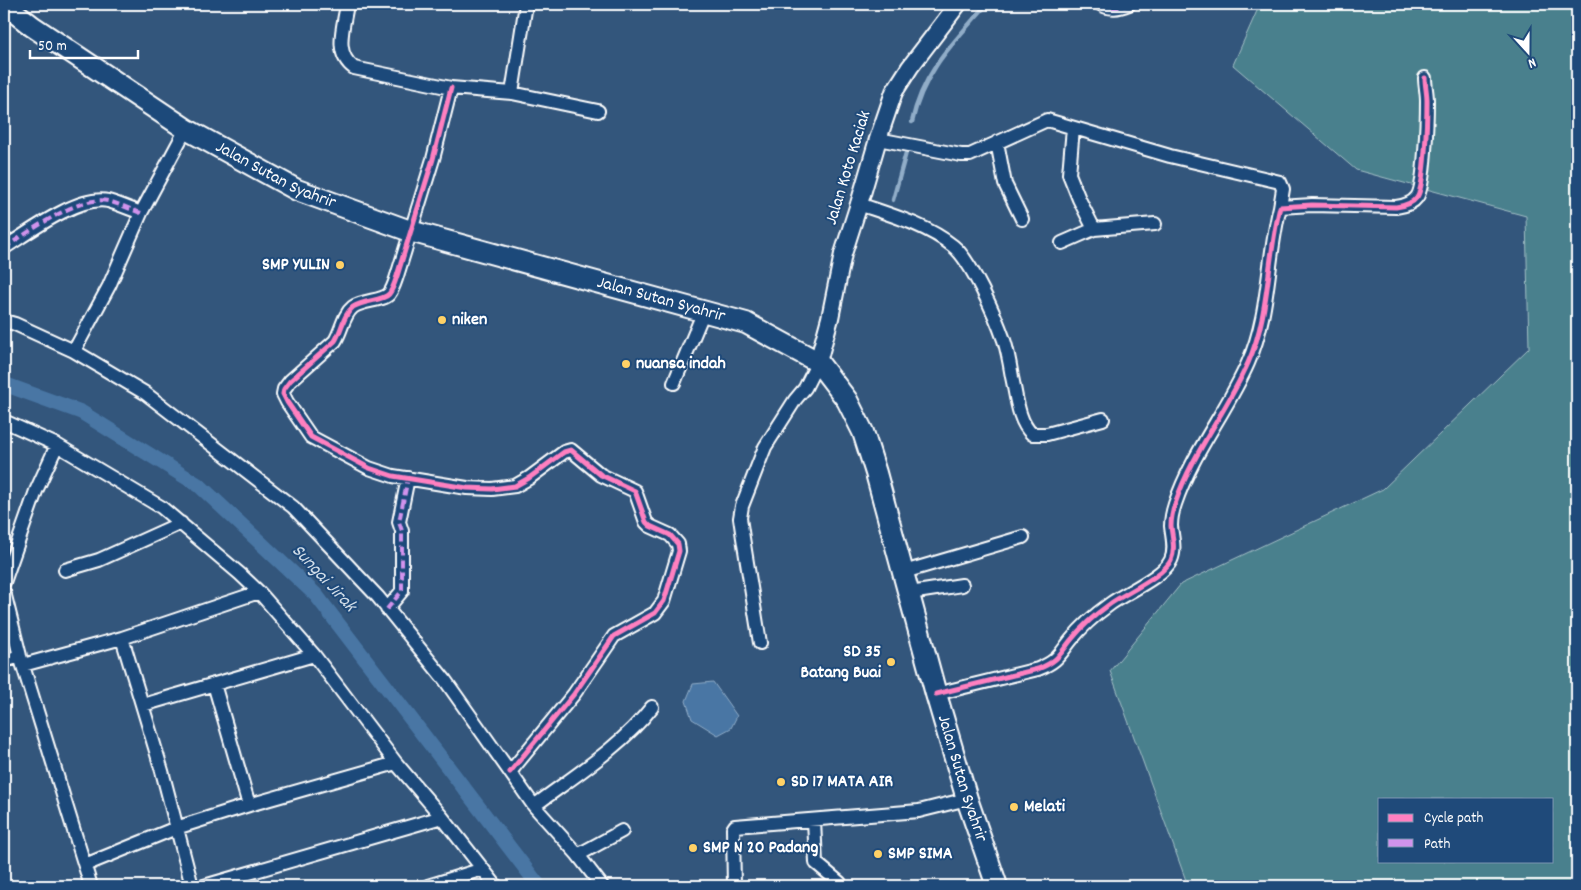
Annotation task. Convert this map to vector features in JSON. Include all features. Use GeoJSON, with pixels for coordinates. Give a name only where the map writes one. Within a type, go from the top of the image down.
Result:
{"type":"FeatureCollection","features":[{"type":"Feature","properties":{"kind":"main road","name":"Jalan Sutan Syahrir"},"geometry":{"type":"LineString","coordinates":[[4,4],[32,26],[186,128],[296,190],[410,231],[746,323],[818,362],[847,400],[863,432],[910,593],[936,694],[967,799],[997,886]]}},
{"type":"Feature","properties":{"kind":"street"},"geometry":{"type":"LineString","coordinates":[[347,4],[340,46],[347,63],[354,68],[451,88],[512,93],[598,111]]}},
{"type":"Feature","properties":{"kind":"street"},"geometry":{"type":"LineString","coordinates":[[512,93],[526,4]]}},
{"type":"Feature","properties":{"kind":"street","name":"Jalan Koto Kaciak"},"geometry":{"type":"LineString","coordinates":[[818,362],[830,318],[843,254],[882,140],[894,92],[910,67],[958,4]]}},
{"type":"Feature","properties":{"kind":"street"},"geometry":{"type":"LineString","coordinates":[[1100,4],[1118,9],[1128,4]]}},
{"type":"Feature","properties":{"kind":"street"},"geometry":{"type":"LineString","coordinates":[[1280,207],[1312,204],[1396,207],[1405,206],[1417,197],[1421,186],[1427,100],[1424,78]]}},
{"type":"Feature","properties":{"kind":"street"},"geometry":{"type":"LineString","coordinates":[[451,88],[433,159],[397,276],[390,292],[386,296],[362,302],[352,307],[346,315],[335,340],[290,382],[283,392],[286,402],[311,437],[369,468],[393,476],[468,488],[492,489],[515,486],[564,452],[571,450],[601,475],[635,492],[646,522],[650,526],[670,535],[678,544],[679,551],[664,601],[655,613],[614,636],[574,694],[510,772]]}},
{"type":"Feature","properties":{"kind":"street"},"geometry":{"type":"LineString","coordinates":[[882,140],[961,156],[970,155],[1047,120],[1170,156],[1280,182],[1283,189],[1256,343],[1237,386],[1186,476],[1174,506],[1171,524],[1174,546],[1171,560],[1158,574],[1090,619],[1071,640],[1060,656],[1050,664],[1038,669],[936,694]]}},
{"type":"Feature","properties":{"kind":"street"},"geometry":{"type":"LineString","coordinates":[[74,351],[109,286],[141,213],[186,128]]}},
{"type":"Feature","properties":{"kind":"street"},"geometry":{"type":"LineString","coordinates":[[1073,128],[1069,174],[1094,229]]}},
{"type":"Feature","properties":{"kind":"street"},"geometry":{"type":"LineString","coordinates":[[997,142],[1005,184],[1022,219]]}},
{"type":"Feature","properties":{"kind":"street"},"geometry":{"type":"LineString","coordinates":[[4,248],[41,224],[88,202],[108,201],[141,213]]}},
{"type":"Feature","properties":{"kind":"street"},"geometry":{"type":"LineString","coordinates":[[859,204],[900,218],[941,237],[955,247],[964,257],[974,273],[1004,340],[1022,415],[1026,428],[1032,434],[1047,434],[1103,419]]}},
{"type":"Feature","properties":{"kind":"street"},"geometry":{"type":"LineString","coordinates":[[1062,243],[1094,229],[1155,224]]}},
{"type":"Feature","properties":{"kind":"street"},"geometry":{"type":"LineString","coordinates":[[674,383],[704,311]]}},
{"type":"Feature","properties":{"kind":"street"},"geometry":{"type":"LineString","coordinates":[[4,321],[15,324],[74,351],[145,393],[293,507],[387,609],[445,680],[534,806],[578,855],[602,886]]}},
{"type":"Feature","properties":{"kind":"street"},"geometry":{"type":"LineString","coordinates":[[760,643],[740,518],[742,506],[765,447],[794,400],[805,388],[818,362]]}},
{"type":"Feature","properties":{"kind":"street"},"geometry":{"type":"LineString","coordinates":[[4,421],[57,445],[161,507],[259,592],[314,655],[396,763],[442,817],[496,886]]}},
{"type":"Feature","properties":{"kind":"street"},"geometry":{"type":"LineString","coordinates":[[4,582],[36,491],[57,445]]}},
{"type":"Feature","properties":{"kind":"street"},"geometry":{"type":"LineString","coordinates":[[387,609],[402,590],[402,530],[399,522],[408,478]]}},
{"type":"Feature","properties":{"kind":"street"},"geometry":{"type":"LineString","coordinates":[[65,570],[99,560],[180,523]]}},
{"type":"Feature","properties":{"kind":"street"},"geometry":{"type":"LineString","coordinates":[[904,572],[1023,537]]}},
{"type":"Feature","properties":{"kind":"street"},"geometry":{"type":"LineString","coordinates":[[910,593],[962,585]]}},
{"type":"Feature","properties":{"kind":"street"},"geometry":{"type":"LineString","coordinates":[[4,592],[21,661],[90,886]]}},
{"type":"Feature","properties":{"kind":"street"},"geometry":{"type":"LineString","coordinates":[[4,660],[21,661],[122,638],[259,592]]}},
{"type":"Feature","properties":{"kind":"street"},"geometry":{"type":"LineString","coordinates":[[122,638],[162,771],[192,886]]}},
{"type":"Feature","properties":{"kind":"street"},"geometry":{"type":"LineString","coordinates":[[143,705],[314,655]]}},
{"type":"Feature","properties":{"kind":"street"},"geometry":{"type":"LineString","coordinates":[[214,684],[250,805]]}},
{"type":"Feature","properties":{"kind":"street"},"geometry":{"type":"LineString","coordinates":[[534,806],[612,748],[640,722],[652,707]]}},
{"type":"Feature","properties":{"kind":"street"},"geometry":{"type":"LineString","coordinates":[[85,865],[176,828],[396,763]]}},
{"type":"Feature","properties":{"kind":"street"},"geometry":{"type":"LineString","coordinates":[[734,886],[734,826],[919,810],[967,799]]}},
{"type":"Feature","properties":{"kind":"street"},"geometry":{"type":"LineString","coordinates":[[204,886],[442,817]]}},
{"type":"Feature","properties":{"kind":"street"},"geometry":{"type":"LineString","coordinates":[[814,820],[815,862],[840,883]]}},
{"type":"Feature","properties":{"kind":"street"},"geometry":{"type":"LineString","coordinates":[[578,855],[622,831]]}},
{"type":"Feature","properties":{"kind":"street"},"geometry":{"type":"LineString","coordinates":[[428,886],[483,869]]}},
{"type":"Feature","properties":{"kind":"green space"},"geometry":{"type":"Polygon","coordinates":[[[1260,4],[1577,4],[1577,886],[1188,886],[1110,671],[1181,584],[1383,489],[1529,348],[1526,216],[1356,170],[1233,65],[1260,4]]]}},
{"type":"Feature","properties":{"kind":"water"},"geometry":{"type":"Polygon","coordinates":[[[713,682],[737,716],[731,728],[718,735],[692,719],[686,701],[693,684],[713,682]]]}},
{"type":"Feature","properties":{"kind":"waterway"},"geometry":{"type":"LineString","coordinates":[[912,122],[917,104],[932,72],[941,58],[987,4]]}},
{"type":"Feature","properties":{"kind":"waterway"},"geometry":{"type":"LineString","coordinates":[[893,200],[907,149]]}},
{"type":"Feature","properties":{"kind":"waterway","name":"Sungai Jirak"},"geometry":{"type":"LineString","coordinates":[[4,384],[81,412],[200,486],[316,595],[539,886]]}},
{"type":"Feature","properties":{"kind":"marked path"},"geometry":{"type":"LineString","coordinates":[[1100,4],[1114,8],[1129,4]]}},
{"type":"Feature","properties":{"kind":"marked path"},"geometry":{"type":"LineString","coordinates":[[4,248],[54,216],[83,204],[108,201],[141,213]]}},
{"type":"Feature","properties":{"kind":"marked path"},"geometry":{"type":"LineString","coordinates":[[387,609],[402,591],[402,531],[399,522],[408,478]]}},
{"type":"Feature","properties":{"kind":"cycle path"},"geometry":{"type":"LineString","coordinates":[[936,694],[1038,669],[1050,663],[1058,657],[1075,635],[1094,616],[1153,578],[1167,566],[1173,552],[1172,515],[1182,485],[1240,381],[1255,344],[1264,306],[1280,207],[1312,205],[1396,207],[1413,201],[1420,190],[1425,151],[1427,122],[1425,78]]}},
{"type":"Feature","properties":{"kind":"cycle path"},"geometry":{"type":"LineString","coordinates":[[451,88],[433,159],[392,290],[386,296],[353,307],[347,314],[335,341],[290,381],[283,394],[311,437],[369,468],[393,476],[467,488],[492,489],[515,486],[564,452],[571,450],[601,475],[635,491],[646,522],[650,526],[670,535],[678,544],[679,551],[664,601],[655,613],[614,636],[574,694],[510,772]]}},
{"type":"Feature","properties":{"kind":"place","name":"SMP YULIN"},"geometry":{"type":"Point","coordinates":[340,265]}},
{"type":"Feature","properties":{"kind":"place","name":"niken"},"geometry":{"type":"Point","coordinates":[442,320]}},
{"type":"Feature","properties":{"kind":"place","name":"nuansa indah"},"geometry":{"type":"Point","coordinates":[626,364]}},
{"type":"Feature","properties":{"kind":"place","name":"SD 35 Batang Buai"},"geometry":{"type":"Point","coordinates":[891,662]}},
{"type":"Feature","properties":{"kind":"place","name":"SD 17 MATA AIR"},"geometry":{"type":"Point","coordinates":[781,782]}},
{"type":"Feature","properties":{"kind":"place","name":"Melati"},"geometry":{"type":"Point","coordinates":[1014,807]}},
{"type":"Feature","properties":{"kind":"place","name":"SMP N 20 Padang"},"geometry":{"type":"Point","coordinates":[693,848]}},
{"type":"Feature","properties":{"kind":"place","name":"SMP SIMA"},"geometry":{"type":"Point","coordinates":[878,854]}}]}
